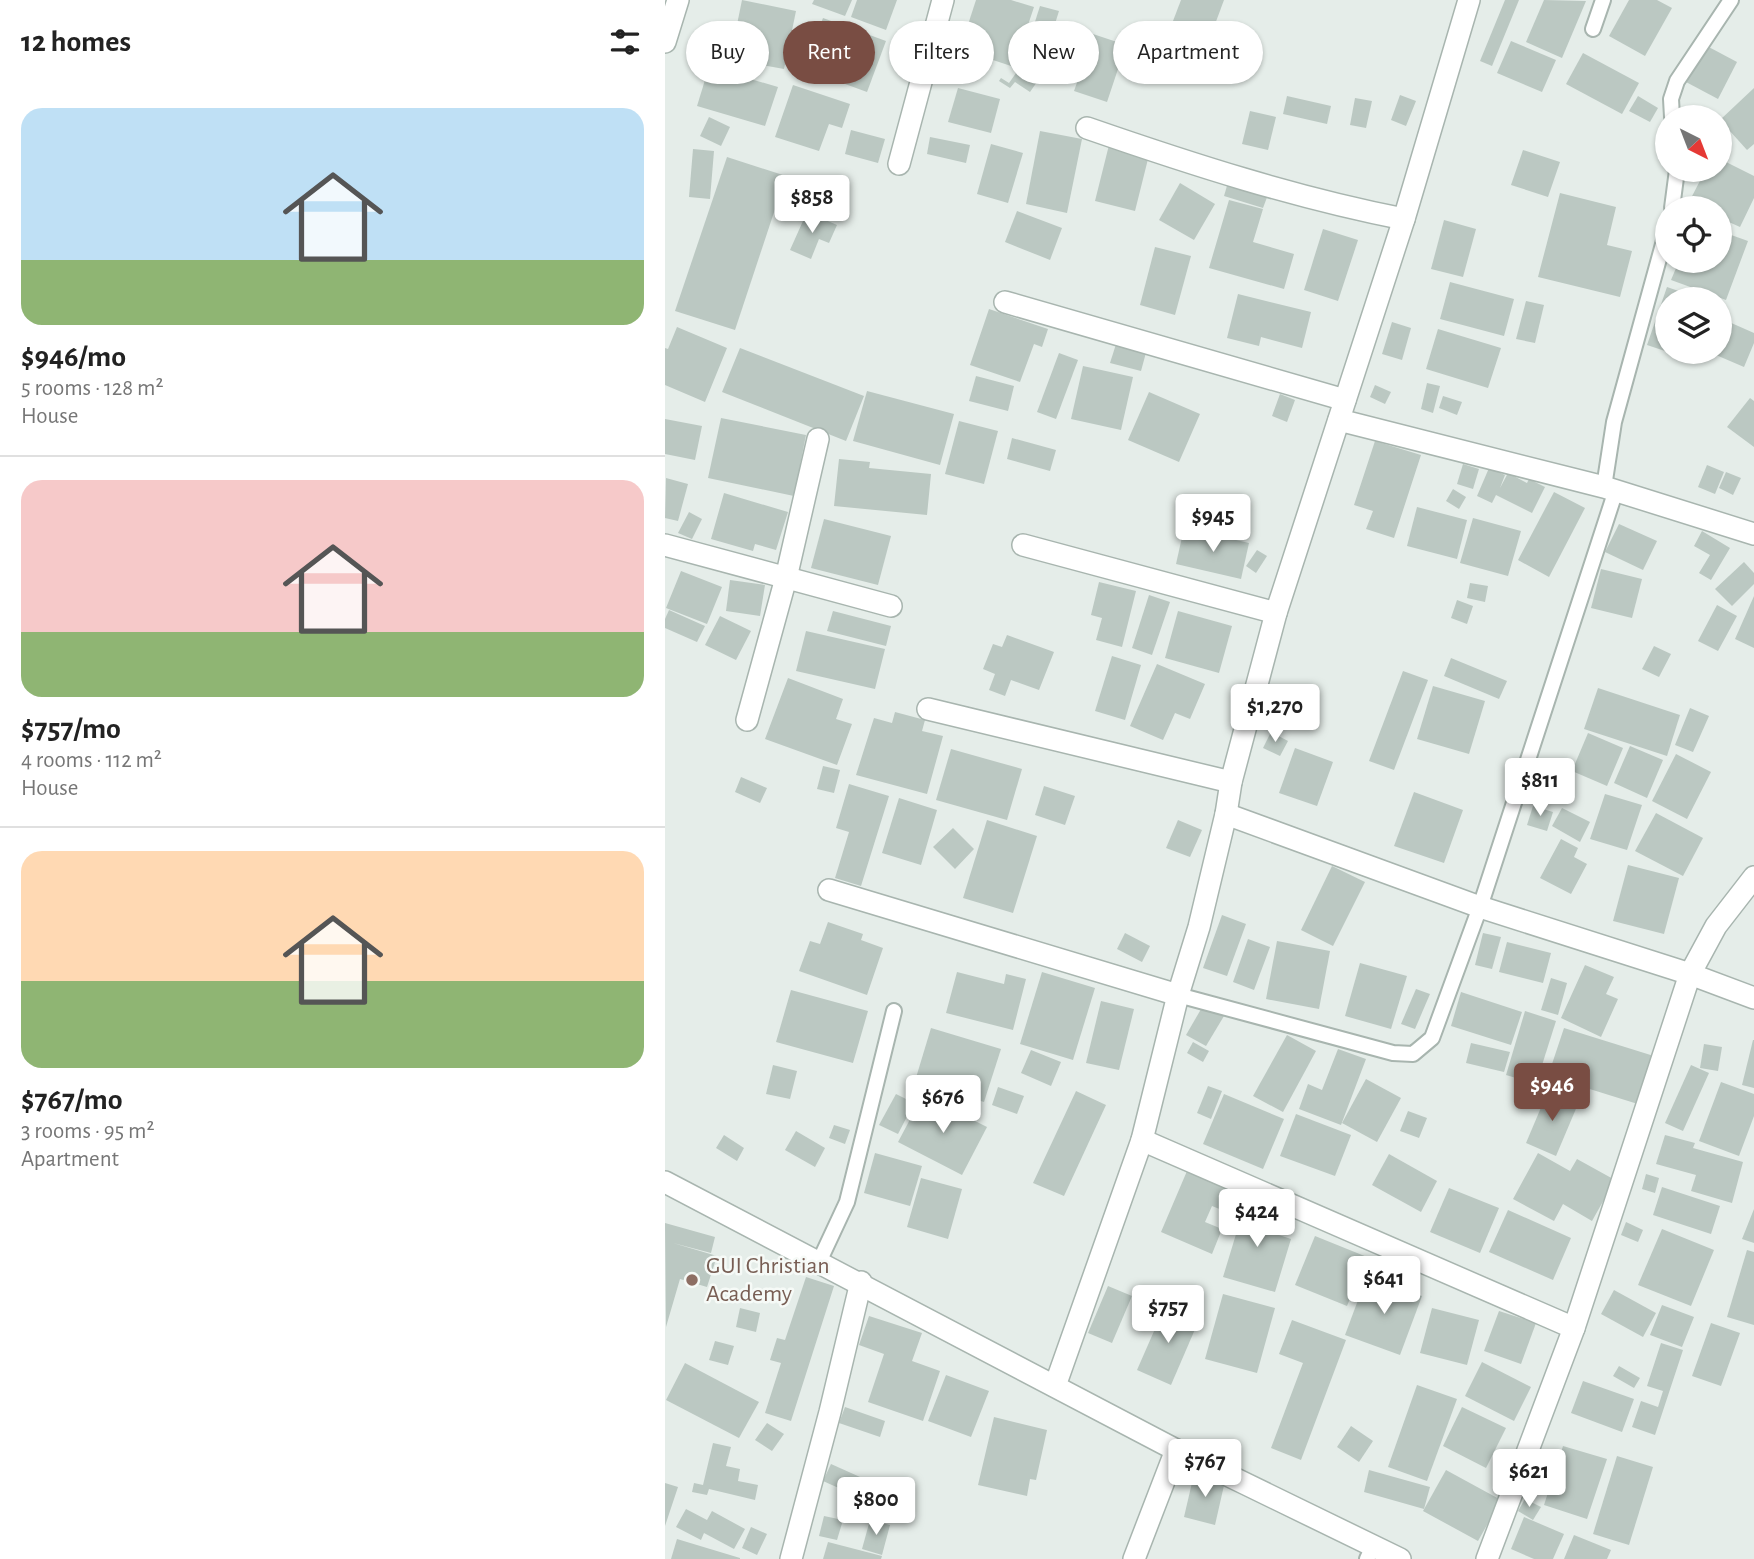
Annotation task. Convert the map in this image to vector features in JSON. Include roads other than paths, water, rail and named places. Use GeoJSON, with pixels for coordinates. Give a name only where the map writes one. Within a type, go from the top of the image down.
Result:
{"type":"FeatureCollection","features":[{"type":"Feature","properties":{"kind":"street"},"geometry":{"type":"LineString","coordinates":[[667,32],[678,0]]}},
{"type":"Feature","properties":{"kind":"street"},"geometry":{"type":"LineString","coordinates":[[898,164],[943,0]]}},
{"type":"Feature","properties":{"kind":"street"},"geometry":{"type":"LineString","coordinates":[[1055,1386],[1142,1140],[1178,995],[1199,927],[1231,782],[1276,613],[1403,219],[1469,0]]}},
{"type":"Feature","properties":{"kind":"street"},"geometry":{"type":"LineString","coordinates":[[1087,128],[1246,180],[1403,219]]}},
{"type":"Feature","properties":{"kind":"street"},"geometry":{"type":"LineString","coordinates":[[1005,302],[1342,410],[1610,488],[1754,534]]}},
{"type":"Feature","properties":{"kind":"street"},"geometry":{"type":"LineString","coordinates":[[747,720],[786,578],[818,439]]}},
{"type":"Feature","properties":{"kind":"street"},"geometry":{"type":"LineString","coordinates":[[665,545],[891,606]]}},
{"type":"Feature","properties":{"kind":"street"},"geometry":{"type":"LineString","coordinates":[[1023,545],[1276,613]]}},
{"type":"Feature","properties":{"kind":"street"},"geometry":{"type":"LineString","coordinates":[[928,709],[1231,782]]}},
{"type":"Feature","properties":{"kind":"street"},"geometry":{"type":"LineString","coordinates":[[1226,814],[1480,906],[1690,974],[1754,998]]}},
{"type":"Feature","properties":{"kind":"street"},"geometry":{"type":"LineString","coordinates":[[1487,1559],[1574,1328],[1690,974],[1716,926],[1754,877]]}},
{"type":"Feature","properties":{"kind":"street"},"geometry":{"type":"LineString","coordinates":[[829,890],[1178,995]]}},
{"type":"Feature","properties":{"kind":"street"},"geometry":{"type":"LineString","coordinates":[[1142,1140],[1574,1328]]}},
{"type":"Feature","properties":{"kind":"street"},"geometry":{"type":"LineString","coordinates":[[665,1182],[1370,1552],[1399,1559]]}},
{"type":"Feature","properties":{"kind":"street"},"geometry":{"type":"LineString","coordinates":[[791,1559],[831,1412],[861,1283]]}},
{"type":"Feature","properties":{"kind":"street"},"geometry":{"type":"LineString","coordinates":[[1133,1559],[1176,1450]]}},
{"type":"Feature","properties":{"kind":"lane"},"geometry":{"type":"LineString","coordinates":[[1593,29],[1603,0]]}},
{"type":"Feature","properties":{"kind":"lane"},"geometry":{"type":"LineString","coordinates":[[1671,105],[1677,81],[1731,0]]}},
{"type":"Feature","properties":{"kind":"lane"},"geometry":{"type":"LineString","coordinates":[[1178,995],[1393,1053],[1413,1054],[1432,1038],[1480,906],[1610,488],[1614,422],[1655,273]]}},
{"type":"Feature","properties":{"kind":"lane"},"geometry":{"type":"LineString","coordinates":[[819,1262],[847,1202],[894,1011]]}},
{"type":"Feature","properties":{"kind":"place","name":"GUI Christian Academy"},"geometry":{"type":"Point","coordinates":[692,1280]}}]}
